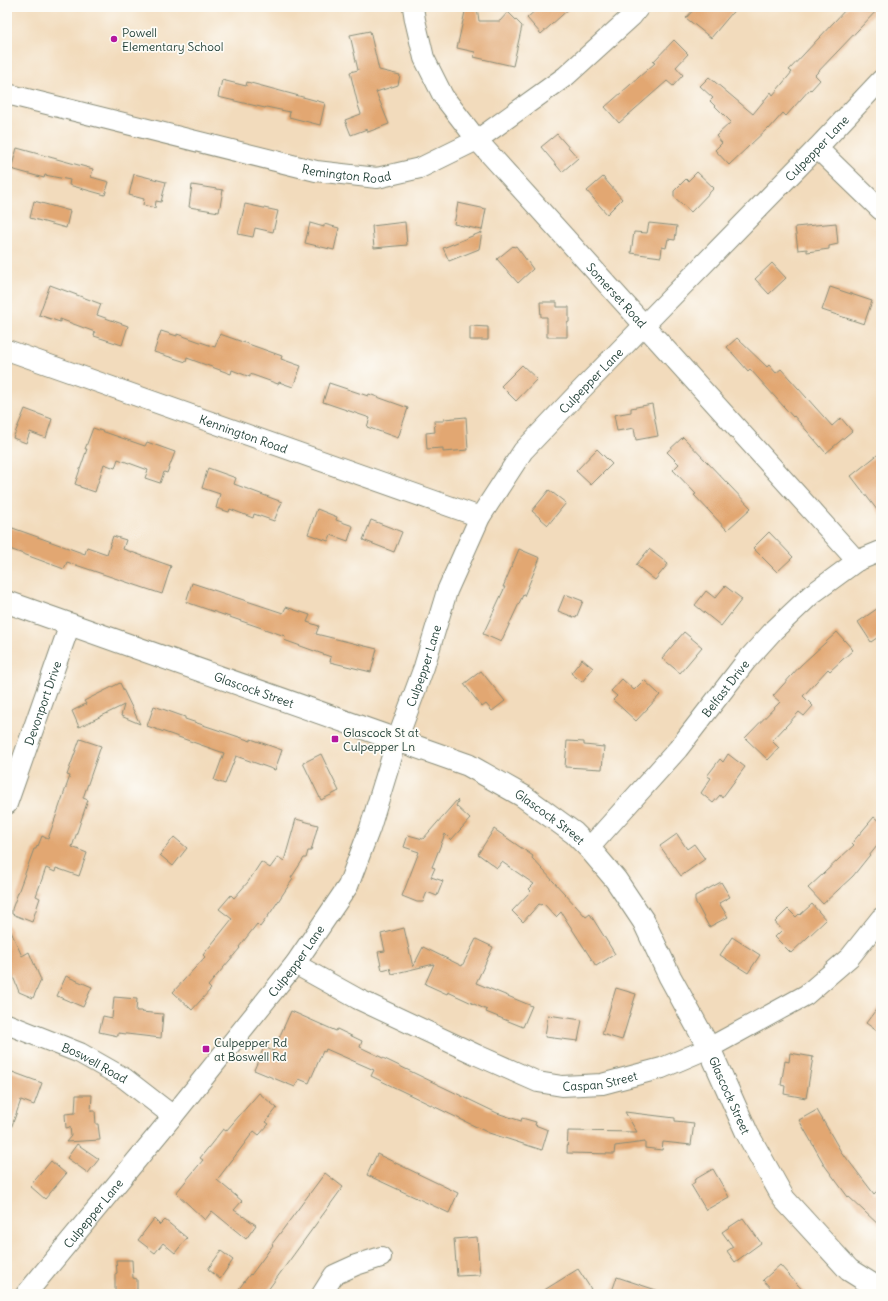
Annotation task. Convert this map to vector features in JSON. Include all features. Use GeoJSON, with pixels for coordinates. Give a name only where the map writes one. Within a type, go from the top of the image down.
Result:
{"type":"FeatureCollection","features":[{"type":"Feature","properties":{"kind":"street","name":"Somerset Road"},"geometry":{"type":"LineString","coordinates":[[413,7],[414,20],[424,58],[443,96],[477,140],[856,561]]}},
{"type":"Feature","properties":{"kind":"street","name":"Remington Road"},"geometry":{"type":"LineString","coordinates":[[7,94],[316,171],[377,178],[420,168],[477,140],[566,76],[632,16],[639,7]]}},
{"type":"Feature","properties":{"kind":"street","name":"Culpepper Lane"},"geometry":{"type":"LineString","coordinates":[[26,1294],[173,1116],[295,964],[348,886],[370,828],[397,740],[424,667],[447,591],[480,517],[523,451],[881,80]]}},
{"type":"Feature","properties":{"kind":"street"},"geometry":{"type":"LineString","coordinates":[[817,148],[881,210]]}},
{"type":"Feature","properties":{"kind":"street","name":"Kennington Road"},"geometry":{"type":"LineString","coordinates":[[7,350],[480,517]]}},
{"type":"Feature","properties":{"kind":"street","name":"Belfast Drive"},"geometry":{"type":"LineString","coordinates":[[589,848],[678,749],[746,660],[774,630],[812,594],[856,561],[881,551]]}},
{"type":"Feature","properties":{"kind":"street","name":"Glascock Street"},"geometry":{"type":"LineString","coordinates":[[7,602],[468,765],[523,796],[574,833],[616,880],[644,922],[670,977],[709,1048],[747,1133],[784,1199],[849,1270],[881,1290]]}},
{"type":"Feature","properties":{"kind":"street","name":"Devonport Drive"},"geometry":{"type":"LineString","coordinates":[[7,804],[70,624]]}},
{"type":"Feature","properties":{"kind":"street","name":"Caspan Street"},"geometry":{"type":"LineString","coordinates":[[295,964],[358,999],[477,1056],[538,1082],[562,1086],[602,1084],[662,1068],[709,1048],[806,995],[850,957],[881,918]]}},
{"type":"Feature","properties":{"kind":"street","name":"Boswell Road"},"geometry":{"type":"LineString","coordinates":[[7,1024],[80,1053],[124,1078],[173,1116]]}},
{"type":"Feature","properties":{"kind":"street"},"geometry":{"type":"LineString","coordinates":[[322,1294],[334,1275],[356,1265],[381,1257]]}},
{"type":"Feature","properties":{"kind":"building"},"geometry":{"type":"Polygon","coordinates":[[[466,7],[477,7],[479,21],[500,21],[508,12],[522,26],[513,66],[474,57],[475,52],[457,48],[466,7]]]}},
{"type":"Feature","properties":{"kind":"building"},"geometry":{"type":"Polygon","coordinates":[[[539,7],[571,7],[541,34],[527,18],[539,7]]]}},
{"type":"Feature","properties":{"kind":"building"},"geometry":{"type":"Polygon","coordinates":[[[696,7],[737,7],[711,38],[686,18],[696,7]]]}},
{"type":"Feature","properties":{"kind":"building"},"geometry":{"type":"Polygon","coordinates":[[[848,7],[880,7],[815,75],[820,80],[811,90],[810,89],[786,116],[783,113],[769,129],[768,128],[729,165],[715,150],[722,143],[716,136],[731,122],[710,101],[713,98],[700,86],[709,77],[753,114],[771,92],[773,95],[792,72],[789,70],[848,7]]]}},
{"type":"Feature","properties":{"kind":"building"},"geometry":{"type":"Polygon","coordinates":[[[370,31],[379,70],[400,75],[398,85],[376,92],[389,124],[368,132],[367,129],[351,135],[345,120],[361,114],[350,72],[358,70],[350,35],[370,31]]]}},
{"type":"Feature","properties":{"kind":"building"},"geometry":{"type":"Polygon","coordinates":[[[674,40],[688,54],[676,67],[683,75],[673,86],[667,81],[619,123],[605,107],[655,63],[653,62],[674,40]]]}},
{"type":"Feature","properties":{"kind":"building"},"geometry":{"type":"Polygon","coordinates":[[[222,80],[246,86],[247,82],[325,103],[320,125],[289,117],[290,112],[218,97],[222,80]]]}},
{"type":"Feature","properties":{"kind":"building"},"geometry":{"type":"Polygon","coordinates":[[[557,134],[578,158],[562,172],[541,147],[557,134]]]}},
{"type":"Feature","properties":{"kind":"building"},"geometry":{"type":"Polygon","coordinates":[[[17,148],[93,169],[91,177],[109,182],[105,195],[69,185],[70,180],[45,175],[44,178],[11,169],[17,148]]]}},
{"type":"Feature","properties":{"kind":"building"},"geometry":{"type":"Polygon","coordinates":[[[697,172],[714,188],[691,212],[674,197],[674,191],[686,179],[688,181],[697,172]]]}},
{"type":"Feature","properties":{"kind":"building"},"geometry":{"type":"Polygon","coordinates":[[[134,174],[166,182],[161,202],[156,201],[155,208],[143,205],[144,199],[129,195],[134,174]]]}},
{"type":"Feature","properties":{"kind":"building"},"geometry":{"type":"Polygon","coordinates":[[[603,177],[622,199],[607,214],[587,191],[603,177]]]}},
{"type":"Feature","properties":{"kind":"building"},"geometry":{"type":"Polygon","coordinates":[[[192,185],[223,190],[219,212],[189,207],[192,185]]]}},
{"type":"Feature","properties":{"kind":"building"},"geometry":{"type":"Polygon","coordinates":[[[34,201],[70,211],[66,228],[30,218],[34,201]]]}},
{"type":"Feature","properties":{"kind":"building"},"geometry":{"type":"Polygon","coordinates":[[[458,203],[486,209],[482,230],[454,224],[458,203]]]}},
{"type":"Feature","properties":{"kind":"building"},"geometry":{"type":"Polygon","coordinates":[[[245,204],[278,211],[273,232],[255,228],[253,237],[238,234],[245,204]]]}},
{"type":"Feature","properties":{"kind":"building"},"geometry":{"type":"Polygon","coordinates":[[[405,222],[407,245],[374,248],[372,226],[405,222]]]}},
{"type":"Feature","properties":{"kind":"building"},"geometry":{"type":"Polygon","coordinates":[[[310,223],[324,227],[324,224],[339,228],[334,250],[305,243],[310,223]]]}},
{"type":"Feature","properties":{"kind":"building"},"geometry":{"type":"Polygon","coordinates":[[[649,223],[677,226],[675,240],[668,239],[666,248],[662,247],[661,257],[631,253],[634,232],[647,233],[649,223]]]}},
{"type":"Feature","properties":{"kind":"building"},"geometry":{"type":"Polygon","coordinates":[[[836,223],[838,244],[829,246],[829,249],[807,252],[807,249],[798,250],[795,227],[836,223]]]}},
{"type":"Feature","properties":{"kind":"building"},"geometry":{"type":"Polygon","coordinates":[[[482,232],[479,249],[449,261],[443,248],[482,232]]]}},
{"type":"Feature","properties":{"kind":"building"},"geometry":{"type":"Polygon","coordinates":[[[513,246],[516,246],[533,269],[518,283],[497,259],[513,246]]]}},
{"type":"Feature","properties":{"kind":"building"},"geometry":{"type":"Polygon","coordinates":[[[772,263],[786,278],[769,294],[755,279],[772,263]]]}},
{"type":"Feature","properties":{"kind":"building"},"geometry":{"type":"Polygon","coordinates":[[[50,285],[101,304],[97,315],[128,326],[122,345],[94,336],[95,332],[60,319],[60,322],[39,315],[50,285]]]}},
{"type":"Feature","properties":{"kind":"building"},"geometry":{"type":"Polygon","coordinates":[[[830,287],[872,301],[864,324],[822,310],[830,287]]]}},
{"type":"Feature","properties":{"kind":"building"},"geometry":{"type":"Polygon","coordinates":[[[540,302],[557,302],[557,307],[569,307],[567,337],[547,337],[547,317],[541,317],[540,302]]]}},
{"type":"Feature","properties":{"kind":"building"},"geometry":{"type":"Polygon","coordinates":[[[470,326],[488,327],[488,340],[470,340],[470,326]]]}},
{"type":"Feature","properties":{"kind":"building"},"geometry":{"type":"Polygon","coordinates":[[[161,331],[177,336],[177,334],[215,347],[220,334],[282,356],[281,359],[301,366],[293,387],[279,382],[278,384],[250,374],[250,377],[232,370],[231,374],[187,358],[186,362],[154,352],[161,331]]]}},
{"type":"Feature","properties":{"kind":"building"},"geometry":{"type":"Polygon","coordinates":[[[737,338],[767,367],[769,365],[776,373],[781,369],[832,426],[841,418],[852,431],[826,453],[794,416],[793,417],[750,369],[748,371],[727,347],[737,338]]]}},
{"type":"Feature","properties":{"kind":"building"},"geometry":{"type":"Polygon","coordinates":[[[522,365],[537,379],[516,401],[501,386],[522,365]]]}},
{"type":"Feature","properties":{"kind":"building"},"geometry":{"type":"Polygon","coordinates":[[[329,383],[368,396],[369,394],[408,408],[398,438],[367,427],[370,418],[323,402],[329,383]]]}},
{"type":"Feature","properties":{"kind":"building"},"geometry":{"type":"Polygon","coordinates":[[[652,404],[658,436],[636,440],[634,428],[617,431],[614,415],[631,412],[631,408],[652,404]]]}},
{"type":"Feature","properties":{"kind":"building"},"geometry":{"type":"Polygon","coordinates":[[[25,409],[52,419],[46,438],[30,432],[26,443],[13,438],[25,409]]]}},
{"type":"Feature","properties":{"kind":"building"},"geometry":{"type":"Polygon","coordinates":[[[466,417],[468,450],[443,452],[443,448],[427,449],[426,433],[435,432],[434,421],[444,421],[444,419],[466,417]]]}},
{"type":"Feature","properties":{"kind":"building"},"geometry":{"type":"Polygon","coordinates":[[[93,428],[145,446],[147,442],[175,452],[167,473],[164,472],[160,483],[145,478],[148,470],[118,459],[115,468],[104,464],[95,492],[75,484],[93,428]]]}},
{"type":"Feature","properties":{"kind":"building"},"geometry":{"type":"Polygon","coordinates":[[[683,437],[751,508],[727,530],[673,470],[679,464],[667,452],[683,437]]]}},
{"type":"Feature","properties":{"kind":"building"},"geometry":{"type":"Polygon","coordinates":[[[597,449],[612,464],[591,485],[576,471],[597,449]]]}},
{"type":"Feature","properties":{"kind":"building"},"geometry":{"type":"Polygon","coordinates":[[[881,452],[881,515],[851,476],[881,452]]]}},
{"type":"Feature","properties":{"kind":"building"},"geometry":{"type":"Polygon","coordinates":[[[208,468],[236,478],[234,484],[282,502],[274,521],[254,514],[253,518],[230,509],[229,512],[216,508],[220,494],[202,488],[208,468]]]}},
{"type":"Feature","properties":{"kind":"building"},"geometry":{"type":"Polygon","coordinates":[[[549,490],[566,503],[548,525],[532,511],[549,490]]]}},
{"type":"Feature","properties":{"kind":"building"},"geometry":{"type":"Polygon","coordinates":[[[317,509],[337,517],[336,520],[353,526],[348,541],[331,535],[328,541],[308,534],[317,509]]]}},
{"type":"Feature","properties":{"kind":"building"},"geometry":{"type":"Polygon","coordinates":[[[371,520],[402,532],[394,552],[363,540],[371,520]]]}},
{"type":"Feature","properties":{"kind":"building"},"geometry":{"type":"Polygon","coordinates":[[[7,526],[85,554],[87,547],[107,554],[113,536],[126,540],[123,549],[171,566],[162,594],[67,562],[64,569],[7,548],[7,526]]]}},
{"type":"Feature","properties":{"kind":"building"},"geometry":{"type":"Polygon","coordinates":[[[769,532],[793,557],[777,572],[753,548],[769,532]]]}},
{"type":"Feature","properties":{"kind":"building"},"geometry":{"type":"Polygon","coordinates":[[[519,549],[540,558],[524,596],[523,595],[501,642],[483,634],[505,587],[503,587],[519,549]]]}},
{"type":"Feature","properties":{"kind":"building"},"geometry":{"type":"Polygon","coordinates":[[[649,549],[668,564],[655,580],[636,565],[649,549]]]}},
{"type":"Feature","properties":{"kind":"building"},"geometry":{"type":"Polygon","coordinates":[[[192,583],[283,613],[286,607],[310,615],[307,622],[319,626],[316,634],[377,649],[371,672],[330,662],[331,657],[284,640],[285,636],[186,602],[192,583]]]}},
{"type":"Feature","properties":{"kind":"building"},"geometry":{"type":"Polygon","coordinates":[[[725,586],[742,599],[721,626],[695,605],[706,591],[715,598],[725,586]]]}},
{"type":"Feature","properties":{"kind":"building"},"geometry":{"type":"Polygon","coordinates":[[[565,594],[583,601],[576,618],[558,611],[565,594]]]}},
{"type":"Feature","properties":{"kind":"building"},"geometry":{"type":"Polygon","coordinates":[[[881,606],[881,635],[871,642],[858,622],[881,606]]]}},
{"type":"Feature","properties":{"kind":"building"},"geometry":{"type":"Polygon","coordinates":[[[684,632],[702,647],[680,673],[662,658],[684,632]]]}},
{"type":"Feature","properties":{"kind":"building"},"geometry":{"type":"Polygon","coordinates":[[[837,632],[853,650],[830,671],[828,669],[803,696],[813,706],[804,716],[799,712],[772,741],[779,748],[768,760],[745,738],[780,702],[773,696],[801,665],[837,632]]]}},
{"type":"Feature","properties":{"kind":"building"},"geometry":{"type":"Polygon","coordinates":[[[582,659],[593,668],[582,682],[571,673],[582,659]]]}},
{"type":"Feature","properties":{"kind":"building"},"geometry":{"type":"Polygon","coordinates":[[[481,671],[505,701],[492,711],[486,704],[482,707],[464,684],[481,671]]]}},
{"type":"Feature","properties":{"kind":"building"},"geometry":{"type":"Polygon","coordinates":[[[622,679],[634,690],[644,680],[660,695],[636,721],[613,700],[617,696],[611,691],[622,679]]]}},
{"type":"Feature","properties":{"kind":"building"},"geometry":{"type":"Polygon","coordinates":[[[120,683],[140,724],[121,716],[124,705],[79,727],[72,711],[86,704],[84,701],[120,683]]]}},
{"type":"Feature","properties":{"kind":"building"},"geometry":{"type":"Polygon","coordinates":[[[154,706],[185,717],[185,719],[282,750],[275,770],[236,756],[225,784],[214,780],[224,753],[147,726],[154,706]]]}},
{"type":"Feature","properties":{"kind":"building"},"geometry":{"type":"Polygon","coordinates":[[[80,739],[101,746],[83,798],[88,800],[72,847],[87,853],[79,876],[56,868],[55,872],[46,868],[36,896],[40,898],[32,922],[12,914],[12,909],[34,849],[36,849],[37,845],[38,846],[42,836],[48,839],[70,776],[67,775],[80,739]]]}},
{"type":"Feature","properties":{"kind":"building"},"geometry":{"type":"Polygon","coordinates":[[[567,741],[584,742],[584,745],[604,747],[602,769],[565,767],[567,741]]]}},
{"type":"Feature","properties":{"kind":"building"},"geometry":{"type":"Polygon","coordinates":[[[321,754],[339,791],[321,800],[303,763],[321,754]]]}},
{"type":"Feature","properties":{"kind":"building"},"geometry":{"type":"Polygon","coordinates":[[[728,754],[745,767],[722,798],[720,795],[713,803],[701,793],[711,778],[707,776],[720,759],[723,762],[728,754]]]}},
{"type":"Feature","properties":{"kind":"building"},"geometry":{"type":"Polygon","coordinates":[[[457,800],[456,806],[470,819],[451,840],[445,834],[432,867],[435,868],[431,877],[443,881],[437,896],[427,892],[423,902],[417,902],[402,896],[419,852],[404,847],[408,835],[423,839],[457,800]]]}},
{"type":"Feature","properties":{"kind":"building"},"geometry":{"type":"Polygon","coordinates":[[[874,817],[881,823],[881,841],[853,876],[823,904],[808,888],[854,845],[852,843],[874,817]]]}},
{"type":"Feature","properties":{"kind":"building"},"geometry":{"type":"Polygon","coordinates":[[[296,819],[318,825],[311,851],[308,851],[306,858],[304,858],[291,878],[293,879],[260,927],[257,924],[239,947],[240,948],[208,986],[211,989],[192,1010],[173,992],[205,957],[203,955],[232,919],[219,909],[231,895],[234,898],[248,882],[261,862],[270,868],[278,857],[284,861],[296,819]]]}},
{"type":"Feature","properties":{"kind":"building"},"geometry":{"type":"Polygon","coordinates":[[[494,829],[533,856],[532,858],[586,917],[590,914],[615,954],[596,966],[561,912],[556,917],[543,903],[541,905],[539,904],[523,922],[512,911],[531,891],[529,889],[534,884],[502,862],[497,868],[478,854],[494,829]]]}},
{"type":"Feature","properties":{"kind":"building"},"geometry":{"type":"Polygon","coordinates":[[[677,834],[687,849],[694,844],[705,859],[681,876],[660,846],[677,834]]]}},
{"type":"Feature","properties":{"kind":"building"},"geometry":{"type":"Polygon","coordinates":[[[174,837],[187,848],[173,866],[160,855],[174,837]]]}},
{"type":"Feature","properties":{"kind":"building"},"geometry":{"type":"Polygon","coordinates":[[[721,882],[730,897],[719,903],[728,917],[709,927],[695,901],[695,896],[721,882]]]}},
{"type":"Feature","properties":{"kind":"building"},"geometry":{"type":"Polygon","coordinates":[[[812,904],[826,920],[791,953],[775,937],[782,930],[775,922],[788,909],[796,917],[812,904]]]}},
{"type":"Feature","properties":{"kind":"building"},"geometry":{"type":"Polygon","coordinates":[[[7,923],[22,956],[29,952],[41,980],[33,998],[19,992],[12,974],[7,976],[7,923]]]}},
{"type":"Feature","properties":{"kind":"building"},"geometry":{"type":"Polygon","coordinates":[[[404,928],[413,967],[423,947],[462,966],[476,939],[493,947],[476,983],[532,1006],[523,1027],[486,1012],[487,1010],[448,992],[447,994],[425,984],[434,964],[392,974],[390,968],[382,970],[378,952],[385,951],[381,934],[404,928]]]}},
{"type":"Feature","properties":{"kind":"building"},"geometry":{"type":"Polygon","coordinates":[[[732,937],[760,955],[748,973],[720,955],[732,937]]]}},
{"type":"Feature","properties":{"kind":"building"},"geometry":{"type":"Polygon","coordinates":[[[66,976],[92,987],[83,1007],[57,996],[66,976]]]}},
{"type":"Feature","properties":{"kind":"building"},"geometry":{"type":"Polygon","coordinates":[[[616,988],[636,994],[622,1040],[602,1034],[616,988]]]}},
{"type":"Feature","properties":{"kind":"building"},"geometry":{"type":"Polygon","coordinates":[[[114,997],[137,999],[136,1011],[163,1014],[161,1038],[118,1033],[118,1036],[99,1032],[103,1016],[112,1018],[114,997]]]}},
{"type":"Feature","properties":{"kind":"building"},"geometry":{"type":"Polygon","coordinates":[[[881,1003],[881,1034],[866,1023],[881,1003]]]}},
{"type":"Feature","properties":{"kind":"building"},"geometry":{"type":"Polygon","coordinates":[[[291,1011],[336,1031],[337,1029],[362,1041],[360,1047],[497,1113],[521,1121],[522,1118],[536,1122],[535,1125],[548,1130],[542,1150],[489,1133],[371,1076],[374,1070],[326,1049],[325,1052],[323,1051],[309,1083],[299,1079],[295,1087],[254,1070],[264,1047],[273,1051],[291,1011]]]}},
{"type":"Feature","properties":{"kind":"building"},"geometry":{"type":"Polygon","coordinates":[[[548,1015],[582,1020],[578,1041],[545,1037],[548,1015]]]}},
{"type":"Feature","properties":{"kind":"building"},"geometry":{"type":"Polygon","coordinates":[[[790,1053],[813,1057],[806,1098],[784,1094],[785,1086],[781,1085],[785,1061],[789,1062],[790,1053]]]}},
{"type":"Feature","properties":{"kind":"building"},"geometry":{"type":"Polygon","coordinates":[[[7,1070],[42,1083],[34,1105],[21,1100],[9,1134],[7,1133],[7,1070]]]}},
{"type":"Feature","properties":{"kind":"building"},"geometry":{"type":"Polygon","coordinates":[[[259,1093],[277,1108],[266,1122],[269,1124],[259,1135],[254,1131],[217,1180],[242,1201],[234,1210],[256,1225],[246,1239],[212,1211],[205,1220],[176,1193],[203,1160],[200,1158],[223,1129],[226,1131],[259,1093]]]}},
{"type":"Feature","properties":{"kind":"building"},"geometry":{"type":"Polygon","coordinates":[[[76,1095],[92,1095],[91,1111],[95,1111],[96,1124],[98,1124],[100,1140],[66,1142],[71,1136],[70,1127],[66,1128],[65,1114],[75,1113],[76,1095]]]}},
{"type":"Feature","properties":{"kind":"building"},"geometry":{"type":"Polygon","coordinates":[[[817,1110],[844,1157],[845,1156],[874,1194],[881,1187],[881,1227],[848,1197],[825,1166],[799,1120],[817,1110]]]}},
{"type":"Feature","properties":{"kind":"building"},"geometry":{"type":"Polygon","coordinates":[[[625,1112],[675,1118],[675,1121],[694,1123],[691,1145],[663,1142],[662,1150],[645,1148],[645,1142],[615,1146],[614,1154],[567,1153],[568,1131],[637,1132],[625,1112]]]}},
{"type":"Feature","properties":{"kind":"building"},"geometry":{"type":"Polygon","coordinates":[[[77,1144],[99,1159],[88,1173],[67,1158],[77,1144]]]}},
{"type":"Feature","properties":{"kind":"building"},"geometry":{"type":"Polygon","coordinates":[[[377,1154],[458,1193],[449,1213],[367,1175],[377,1154]]]}},
{"type":"Feature","properties":{"kind":"building"},"geometry":{"type":"Polygon","coordinates":[[[51,1161],[66,1174],[45,1199],[30,1186],[51,1161]]]}},
{"type":"Feature","properties":{"kind":"building"},"geometry":{"type":"Polygon","coordinates":[[[713,1169],[729,1197],[706,1210],[691,1185],[695,1182],[694,1180],[713,1169]]]}},
{"type":"Feature","properties":{"kind":"building"},"geometry":{"type":"Polygon","coordinates":[[[325,1173],[343,1187],[265,1294],[235,1294],[250,1274],[251,1275],[273,1245],[272,1244],[325,1173]]]}},
{"type":"Feature","properties":{"kind":"building"},"geometry":{"type":"Polygon","coordinates":[[[743,1218],[761,1243],[735,1262],[727,1251],[733,1247],[722,1232],[743,1218]]]}},
{"type":"Feature","properties":{"kind":"building"},"geometry":{"type":"Polygon","coordinates":[[[154,1219],[160,1225],[165,1220],[187,1238],[175,1253],[163,1243],[155,1253],[138,1240],[154,1219]]]}},
{"type":"Feature","properties":{"kind":"building"},"geometry":{"type":"Polygon","coordinates":[[[477,1237],[480,1275],[457,1276],[454,1239],[477,1237]]]}},
{"type":"Feature","properties":{"kind":"building"},"geometry":{"type":"Polygon","coordinates":[[[221,1251],[233,1260],[220,1279],[208,1269],[221,1251]]]}},
{"type":"Feature","properties":{"kind":"building"},"geometry":{"type":"Polygon","coordinates":[[[116,1260],[132,1260],[133,1278],[137,1279],[137,1294],[115,1294],[115,1274],[117,1273],[116,1260]]]}},
{"type":"Feature","properties":{"kind":"building"},"geometry":{"type":"Polygon","coordinates":[[[780,1265],[806,1294],[776,1294],[763,1280],[780,1265]]]}},
{"type":"Feature","properties":{"kind":"building"},"geometry":{"type":"Polygon","coordinates":[[[578,1269],[591,1289],[582,1294],[538,1294],[578,1269]]]}},
{"type":"Feature","properties":{"kind":"building"},"geometry":{"type":"Polygon","coordinates":[[[617,1277],[662,1292],[661,1294],[611,1294],[617,1277]]]}},
{"type":"Feature","properties":{"kind":"place","name":"Powell Elementary School"},"geometry":{"type":"Point","coordinates":[114,39]}},
{"type":"Feature","properties":{"kind":"place","name":"Glascock St at Culpepper Ln"},"geometry":{"type":"Point","coordinates":[335,739]}},
{"type":"Feature","properties":{"kind":"place","name":"Culpepper Rd at Boswell Rd"},"geometry":{"type":"Point","coordinates":[206,1049]}}]}
